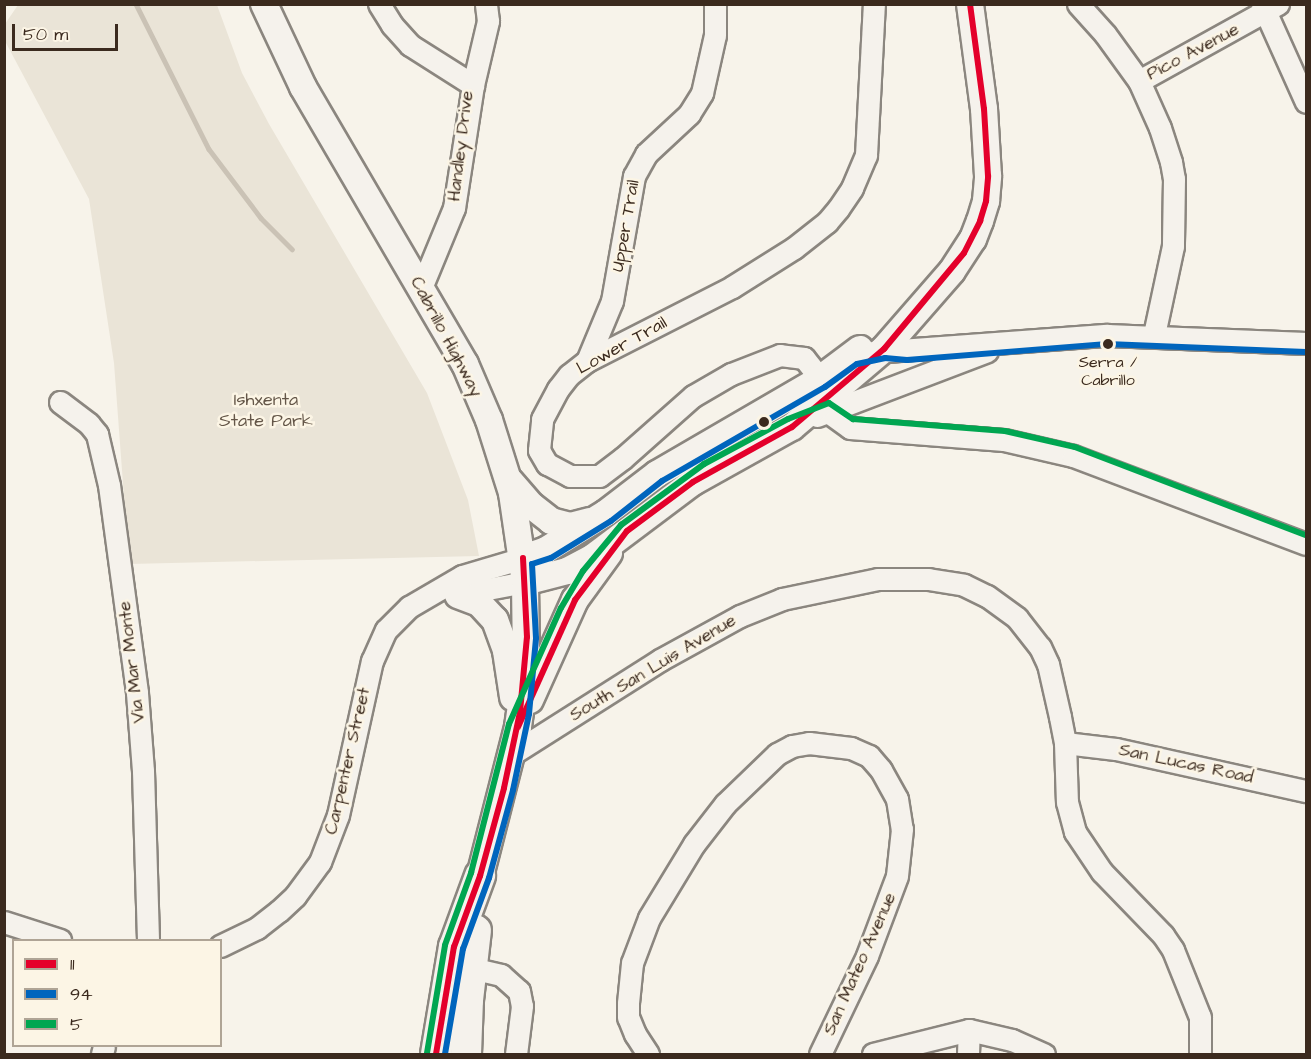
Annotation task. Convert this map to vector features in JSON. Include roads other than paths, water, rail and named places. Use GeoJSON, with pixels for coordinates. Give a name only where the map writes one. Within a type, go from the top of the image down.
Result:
{"type":"FeatureCollection","features":[{"type":"Feature","properties":{"kind":"highway","name":"Cabrillo Highway"},"geometry":{"type":"LineString","coordinates":[[466,1054],[480,876]]}},
{"type":"Feature","properties":{"kind":"highway","name":"Cabrillo Highway"},"geometry":{"type":"LineString","coordinates":[[435,1054],[454,947],[480,876]]}},
{"type":"Feature","properties":{"kind":"main road","name":"Cabrillo Highway"},"geometry":{"type":"LineString","coordinates":[[264,4],[303,87],[471,377],[489,420],[508,477],[524,570],[527,653],[518,727],[480,876]]}},
{"type":"Feature","properties":{"kind":"main road","name":"Carpenter Street"},"geometry":{"type":"LineString","coordinates":[[524,570],[574,567],[603,551],[693,482],[792,427],[834,396],[884,349],[952,271],[973,239],[986,201],[988,176],[985,118],[970,4]]}},
{"type":"Feature","properties":{"kind":"main road","name":"Carpenter Street"},"geometry":{"type":"LineString","coordinates":[[524,570],[546,550],[606,513],[657,474],[834,396],[853,356],[884,328],[925,301]]}},
{"type":"Feature","properties":{"kind":"main road"},"geometry":{"type":"LineString","coordinates":[[508,477],[532,506],[557,524],[577,525],[606,513]]}},
{"type":"Feature","properties":{"kind":"main road"},"geometry":{"type":"LineString","coordinates":[[518,727],[575,600],[599,565],[627,531]]}},
{"type":"Feature","properties":{"kind":"main road"},"geometry":{"type":"LineString","coordinates":[[448,594],[483,606],[499,627],[506,651],[518,727]]}},
{"type":"Feature","properties":{"kind":"street","name":"Handley Drive"},"geometry":{"type":"LineString","coordinates":[[379,4],[392,26],[410,45],[473,85],[454,208],[421,288]]}},
{"type":"Feature","properties":{"kind":"street"},"geometry":{"type":"LineString","coordinates":[[473,85],[488,21],[486,4]]}},
{"type":"Feature","properties":{"kind":"street","name":"Upper Trail"},"geometry":{"type":"LineString","coordinates":[[587,361],[612,302],[634,176],[646,154],[689,114],[702,93],[714,35],[715,4]]}},
{"type":"Feature","properties":{"kind":"street","name":"Lower Trail"},"geometry":{"type":"LineString","coordinates":[[834,396],[804,358],[780,355],[747,366],[693,396],[599,476],[585,478],[570,476],[547,464],[541,456],[538,442],[542,419],[558,389],[569,375],[587,361],[732,286],[794,248],[827,222],[838,209],[852,188],[866,155],[874,4]]}},
{"type":"Feature","properties":{"kind":"street"},"geometry":{"type":"LineString","coordinates":[[1078,4],[1105,34],[1138,81],[1160,128],[1174,179],[1173,246],[1154,335]]}},
{"type":"Feature","properties":{"kind":"street"},"geometry":{"type":"LineString","coordinates":[[1268,7],[1306,102]]}},
{"type":"Feature","properties":{"kind":"street","name":"Pico Avenue"},"geometry":{"type":"LineString","coordinates":[[1138,81],[1268,7]]}},
{"type":"Feature","properties":{"kind":"street"},"geometry":{"type":"LineString","coordinates":[[884,349],[906,351],[1025,340],[1154,335],[1306,343]]}},
{"type":"Feature","properties":{"kind":"street"},"geometry":{"type":"LineString","coordinates":[[834,396],[1025,340]]}},
{"type":"Feature","properties":{"kind":"street","name":"Carpenter Street"},"geometry":{"type":"LineString","coordinates":[[853,356],[884,349]]}},
{"type":"Feature","properties":{"kind":"street"},"geometry":{"type":"LineString","coordinates":[[834,396],[870,429]]}},
{"type":"Feature","properties":{"kind":"street"},"geometry":{"type":"LineString","coordinates":[[834,396],[850,428],[1004,440],[1064,453],[1110,468],[1306,544]]}},
{"type":"Feature","properties":{"kind":"street","name":"Via Mar Monte"},"geometry":{"type":"LineString","coordinates":[[60,402],[89,424],[97,434],[109,485],[138,704],[144,771],[148,939]]}},
{"type":"Feature","properties":{"kind":"street","name":"Carpenter Street"},"geometry":{"type":"LineString","coordinates":[[222,945],[257,928],[279,911],[296,896],[320,862],[338,815],[366,685],[380,640],[393,621],[409,607],[524,570]]}},
{"type":"Feature","properties":{"kind":"street","name":"South San Luis Avenue"},"geometry":{"type":"LineString","coordinates":[[512,754],[660,660],[740,616],[807,592],[878,579],[908,577],[964,585],[987,596],[1029,631],[1048,663],[1065,743],[1067,802],[1075,832],[1102,872],[1163,935],[1173,950],[1200,1017],[1200,1054]]}},
{"type":"Feature","properties":{"kind":"street","name":"San Mateo Avenue"},"geometry":{"type":"LineString","coordinates":[[648,1054],[628,1017],[628,1003],[632,963],[649,918],[694,844],[725,804],[777,754],[792,746],[809,743],[851,748],[870,756],[881,770],[897,799],[902,829],[897,876],[867,956],[820,1054]]}},
{"type":"Feature","properties":{"kind":"street","name":"San Lucas Road"},"geometry":{"type":"LineString","coordinates":[[1065,743],[1116,749],[1306,791]]}},
{"type":"Feature","properties":{"kind":"street"},"geometry":{"type":"LineString","coordinates":[[4,922],[57,939]]}},
{"type":"Feature","properties":{"kind":"street"},"geometry":{"type":"LineString","coordinates":[[471,968],[501,975],[519,991],[522,1006],[516,1054]]}},
{"type":"Feature","properties":{"kind":"street"},"geometry":{"type":"LineString","coordinates":[[968,1054],[969,1030]]}},
{"type":"Feature","properties":{"kind":"street"},"geometry":{"type":"LineString","coordinates":[[873,1054],[969,1030],[1012,1040],[1044,1054]]}},
{"type":"Feature","properties":{"kind":"waterway"},"geometry":{"type":"LineString","coordinates":[[136,4],[209,149],[261,218],[292,249]]}},
{"type":"Feature","properties":{"kind":"place","name":"Serra / Cabrillo"},"geometry":{"type":"Point","coordinates":[1108,344]}},
{"type":"Feature","properties":{"kind":"park label","name":"Ishxenta State Park"},"geometry":{"type":"Point","coordinates":[266,411]}}]}
